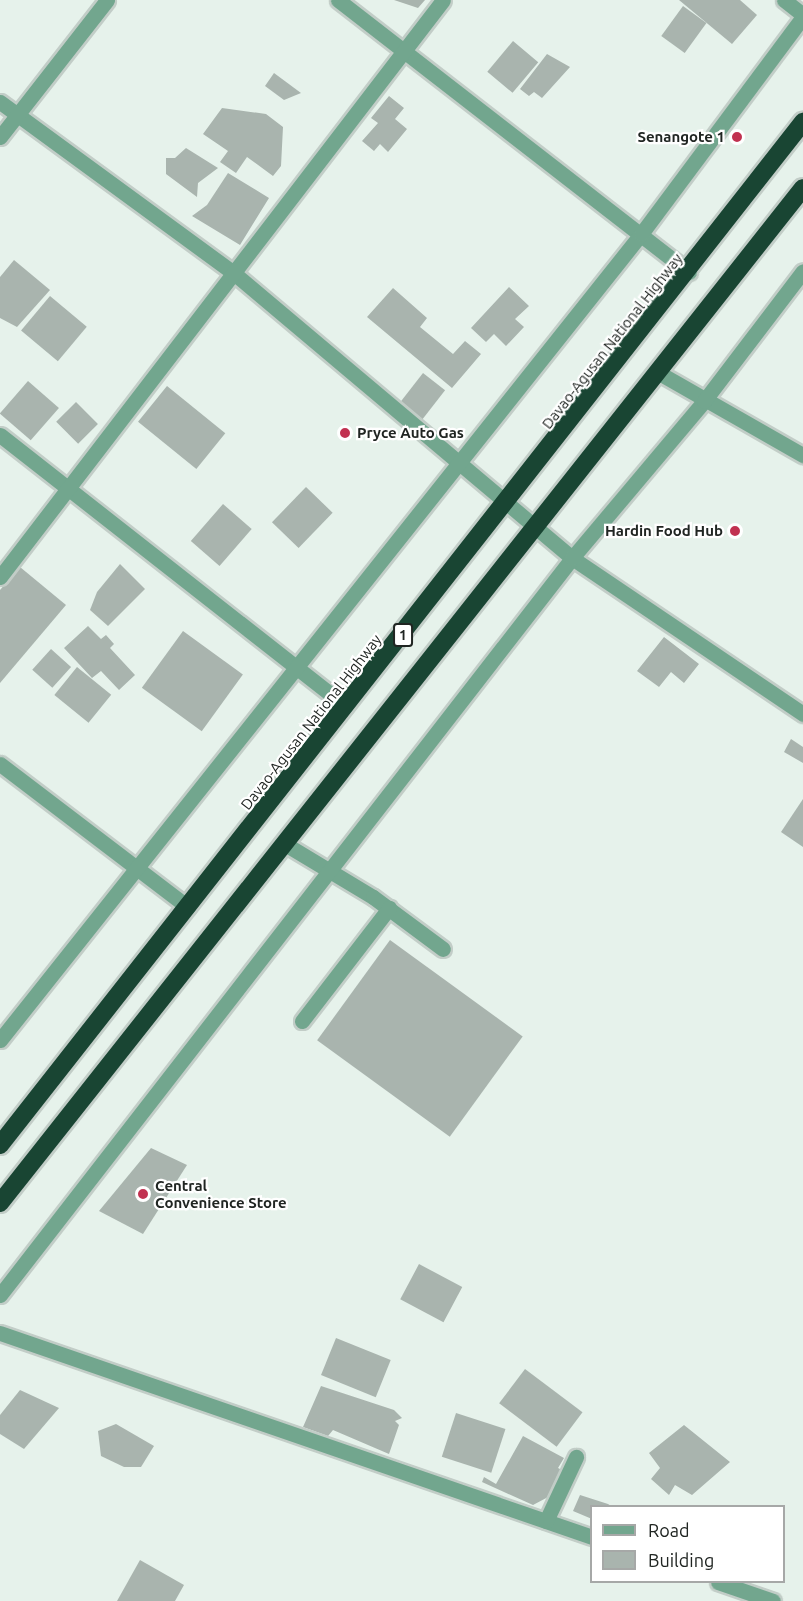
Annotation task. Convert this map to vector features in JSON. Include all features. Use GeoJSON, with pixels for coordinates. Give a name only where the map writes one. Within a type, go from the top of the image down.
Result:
{"type":"FeatureCollection","features":[{"type":"Feature","properties":{"kind":"highway","name":"Davao-Agusan National Highway"},"geometry":{"type":"LineString","coordinates":[[0,1145],[6,1126],[188,907],[689,272],[803,122]]}},
{"type":"Feature","properties":{"kind":"highway","name":"1"},"geometry":{"type":"LineString","coordinates":[[0,1203],[803,188]]}},
{"type":"Feature","properties":{"kind":"street"},"geometry":{"type":"LineString","coordinates":[[0,137],[107,0]]}},
{"type":"Feature","properties":{"kind":"street"},"geometry":{"type":"LineString","coordinates":[[338,0],[689,272]]}},
{"type":"Feature","properties":{"kind":"street"},"geometry":{"type":"LineString","coordinates":[[0,577],[235,274],[402,49],[443,0]]}},
{"type":"Feature","properties":{"kind":"street"},"geometry":{"type":"LineString","coordinates":[[0,1040],[640,234],[803,16],[784,0]]}},
{"type":"Feature","properties":{"kind":"street"},"geometry":{"type":"LineString","coordinates":[[0,102],[235,274],[458,466],[572,558],[803,714]]}},
{"type":"Feature","properties":{"kind":"street"},"geometry":{"type":"LineString","coordinates":[[0,1295],[572,558],[704,401],[803,271]]}},
{"type":"Feature","properties":{"kind":"street"},"geometry":{"type":"LineString","coordinates":[[658,373],[803,455]]}},
{"type":"Feature","properties":{"kind":"street"},"geometry":{"type":"LineString","coordinates":[[0,435],[294,669],[346,706]]}},
{"type":"Feature","properties":{"kind":"street"},"geometry":{"type":"LineString","coordinates":[[0,764],[188,907]]}},
{"type":"Feature","properties":{"kind":"street"},"geometry":{"type":"LineString","coordinates":[[285,844],[389,908],[443,949]]}},
{"type":"Feature","properties":{"kind":"street"},"geometry":{"type":"LineString","coordinates":[[302,1021],[389,908]]}},
{"type":"Feature","properties":{"kind":"street"},"geometry":{"type":"LineString","coordinates":[[0,1333],[590,1537]]}},
{"type":"Feature","properties":{"kind":"street"},"geometry":{"type":"LineString","coordinates":[[546,1521],[576,1458]]}},
{"type":"Feature","properties":{"kind":"street"},"geometry":{"type":"LineString","coordinates":[[723,1583],[773,1601]]}},
{"type":"Feature","properties":{"kind":"building"},"geometry":{"type":"Polygon","coordinates":[[[394,0],[425,0],[418,8],[394,0]]]}},
{"type":"Feature","properties":{"kind":"building"},"geometry":{"type":"Polygon","coordinates":[[[679,0],[740,0],[757,15],[732,44],[679,0]]]}},
{"type":"Feature","properties":{"kind":"building"},"geometry":{"type":"Polygon","coordinates":[[[683,6],[706,23],[685,53],[661,36],[683,6]]]}},
{"type":"Feature","properties":{"kind":"building"},"geometry":{"type":"Polygon","coordinates":[[[513,41],[538,62],[513,93],[487,72],[513,41]]]}},
{"type":"Feature","properties":{"kind":"building"},"geometry":{"type":"Polygon","coordinates":[[[547,54],[570,67],[542,98],[534,92],[529,96],[520,89],[547,54]]]}},
{"type":"Feature","properties":{"kind":"building"},"geometry":{"type":"Polygon","coordinates":[[[274,73],[301,93],[284,100],[265,86],[274,73]]]}},
{"type":"Feature","properties":{"kind":"building"},"geometry":{"type":"Polygon","coordinates":[[[389,96],[404,108],[395,119],[407,129],[388,152],[380,144],[374,151],[362,141],[378,123],[371,118],[389,96]]]}},
{"type":"Feature","properties":{"kind":"building"},"geometry":{"type":"Polygon","coordinates":[[[222,108],[266,114],[283,127],[281,166],[273,176],[247,157],[236,173],[220,162],[228,151],[203,134],[222,108]]]}},
{"type":"Feature","properties":{"kind":"building"},"geometry":{"type":"Polygon","coordinates":[[[186,148],[218,168],[198,183],[197,197],[166,174],[166,158],[175,158],[186,148]]]}},
{"type":"Feature","properties":{"kind":"building"},"geometry":{"type":"Polygon","coordinates":[[[228,173],[269,198],[240,245],[192,216],[207,205],[228,173]]]}},
{"type":"Feature","properties":{"kind":"building"},"geometry":{"type":"Polygon","coordinates":[[[14,260],[50,290],[17,327],[0,318],[0,277],[14,260]]]}},
{"type":"Feature","properties":{"kind":"building"},"geometry":{"type":"Polygon","coordinates":[[[509,287],[529,306],[515,319],[524,327],[506,346],[494,334],[486,342],[471,328],[509,287]]]}},
{"type":"Feature","properties":{"kind":"building"},"geometry":{"type":"Polygon","coordinates":[[[393,288],[427,318],[420,327],[453,354],[465,341],[481,354],[452,388],[367,317],[393,288]]]}},
{"type":"Feature","properties":{"kind":"building"},"geometry":{"type":"Polygon","coordinates":[[[50,296],[87,327],[58,361],[21,330],[50,296]]]}},
{"type":"Feature","properties":{"kind":"building"},"geometry":{"type":"Polygon","coordinates":[[[423,373],[445,390],[422,419],[400,402],[423,373]]]}},
{"type":"Feature","properties":{"kind":"building"},"geometry":{"type":"Polygon","coordinates":[[[28,381],[59,408],[31,440],[0,414],[28,381]]]}},
{"type":"Feature","properties":{"kind":"building"},"geometry":{"type":"Polygon","coordinates":[[[167,386],[225,433],[196,469],[138,422],[167,386]]]}},
{"type":"Feature","properties":{"kind":"building"},"geometry":{"type":"Polygon","coordinates":[[[76,402],[98,424],[78,444],[56,422],[76,402]]]}},
{"type":"Feature","properties":{"kind":"building"},"geometry":{"type":"Polygon","coordinates":[[[306,487],[333,513],[299,548],[272,522],[306,487]]]}},
{"type":"Feature","properties":{"kind":"building"},"geometry":{"type":"Polygon","coordinates":[[[223,504],[252,529],[220,566],[191,541],[223,504]]]}},
{"type":"Feature","properties":{"kind":"building"},"geometry":{"type":"Polygon","coordinates":[[[120,564],[145,589],[108,626],[90,610],[97,592],[120,564]]]}},
{"type":"Feature","properties":{"kind":"building"},"geometry":{"type":"Polygon","coordinates":[[[20,567],[66,605],[0,683],[0,590],[20,567]]]}},
{"type":"Feature","properties":{"kind":"building"},"geometry":{"type":"Polygon","coordinates":[[[88,626],[101,639],[106,635],[114,644],[110,648],[135,675],[119,690],[101,671],[92,678],[64,648],[88,626]]]}},
{"type":"Feature","properties":{"kind":"building"},"geometry":{"type":"Polygon","coordinates":[[[183,631],[243,674],[202,731],[142,688],[183,631]]]}},
{"type":"Feature","properties":{"kind":"building"},"geometry":{"type":"Polygon","coordinates":[[[664,637],[699,664],[684,683],[671,672],[659,687],[637,671],[664,637]]]}},
{"type":"Feature","properties":{"kind":"building"},"geometry":{"type":"Polygon","coordinates":[[[51,649],[71,667],[52,688],[32,670],[51,649]]]}},
{"type":"Feature","properties":{"kind":"building"},"geometry":{"type":"Polygon","coordinates":[[[77,667],[111,695],[89,723],[54,695],[77,667]]]}},
{"type":"Feature","properties":{"kind":"building"},"geometry":{"type":"Polygon","coordinates":[[[791,739],[803,747],[803,763],[784,752],[791,739]]]}},
{"type":"Feature","properties":{"kind":"building"},"geometry":{"type":"Polygon","coordinates":[[[803,799],[803,847],[781,832],[803,799]]]}},
{"type":"Feature","properties":{"kind":"building"},"geometry":{"type":"Polygon","coordinates":[[[390,940],[523,1036],[450,1137],[317,1040],[390,940]]]}},
{"type":"Feature","properties":{"kind":"building"},"geometry":{"type":"Polygon","coordinates":[[[151,1148],[187,1165],[143,1234],[99,1211],[151,1148]]]}},
{"type":"Feature","properties":{"kind":"building"},"geometry":{"type":"Polygon","coordinates":[[[419,1264],[462,1287],[443,1322],[400,1299],[419,1264]]]}},
{"type":"Feature","properties":{"kind":"building"},"geometry":{"type":"Polygon","coordinates":[[[336,1338],[391,1360],[376,1397],[321,1375],[336,1338]]]}},
{"type":"Feature","properties":{"kind":"building"},"geometry":{"type":"Polygon","coordinates":[[[525,1369],[583,1412],[557,1447],[499,1403],[525,1369]]]}},
{"type":"Feature","properties":{"kind":"building"},"geometry":{"type":"Polygon","coordinates":[[[321,1386],[394,1410],[402,1418],[395,1421],[399,1425],[389,1454],[333,1430],[328,1436],[303,1427],[321,1386]]]}},
{"type":"Feature","properties":{"kind":"building"},"geometry":{"type":"Polygon","coordinates":[[[20,1390],[59,1408],[24,1449],[0,1434],[0,1415],[20,1390]]]}},
{"type":"Feature","properties":{"kind":"building"},"geometry":{"type":"Polygon","coordinates":[[[456,1413],[505,1429],[491,1473],[442,1457],[456,1413]]]}},
{"type":"Feature","properties":{"kind":"building"},"geometry":{"type":"Polygon","coordinates":[[[116,1424],[154,1446],[141,1467],[124,1467],[101,1456],[98,1431],[116,1424]]]}},
{"type":"Feature","properties":{"kind":"building"},"geometry":{"type":"Polygon","coordinates":[[[684,1425],[730,1462],[692,1495],[675,1485],[669,1495],[651,1479],[660,1468],[649,1453],[684,1425]]]}},
{"type":"Feature","properties":{"kind":"building"},"geometry":{"type":"Polygon","coordinates":[[[523,1436],[564,1458],[558,1468],[564,1471],[550,1496],[533,1505],[482,1482],[484,1477],[496,1484],[523,1436]]]}},
{"type":"Feature","properties":{"kind":"building"},"geometry":{"type":"Polygon","coordinates":[[[580,1495],[610,1505],[590,1505],[590,1518],[573,1511],[580,1495]]]}},
{"type":"Feature","properties":{"kind":"building"},"geometry":{"type":"Polygon","coordinates":[[[140,1560],[184,1585],[175,1601],[117,1601],[140,1560]]]}},
{"type":"Feature","properties":{"kind":"place","name":"Senangote 1"},"geometry":{"type":"Point","coordinates":[737,137]}},
{"type":"Feature","properties":{"kind":"place","name":"Pryce Auto Gas"},"geometry":{"type":"Point","coordinates":[345,433]}},
{"type":"Feature","properties":{"kind":"place","name":"Hardin Food Hub"},"geometry":{"type":"Point","coordinates":[735,531]}},
{"type":"Feature","properties":{"kind":"place","name":"Central Convenience Store"},"geometry":{"type":"Point","coordinates":[143,1194]}}]}
